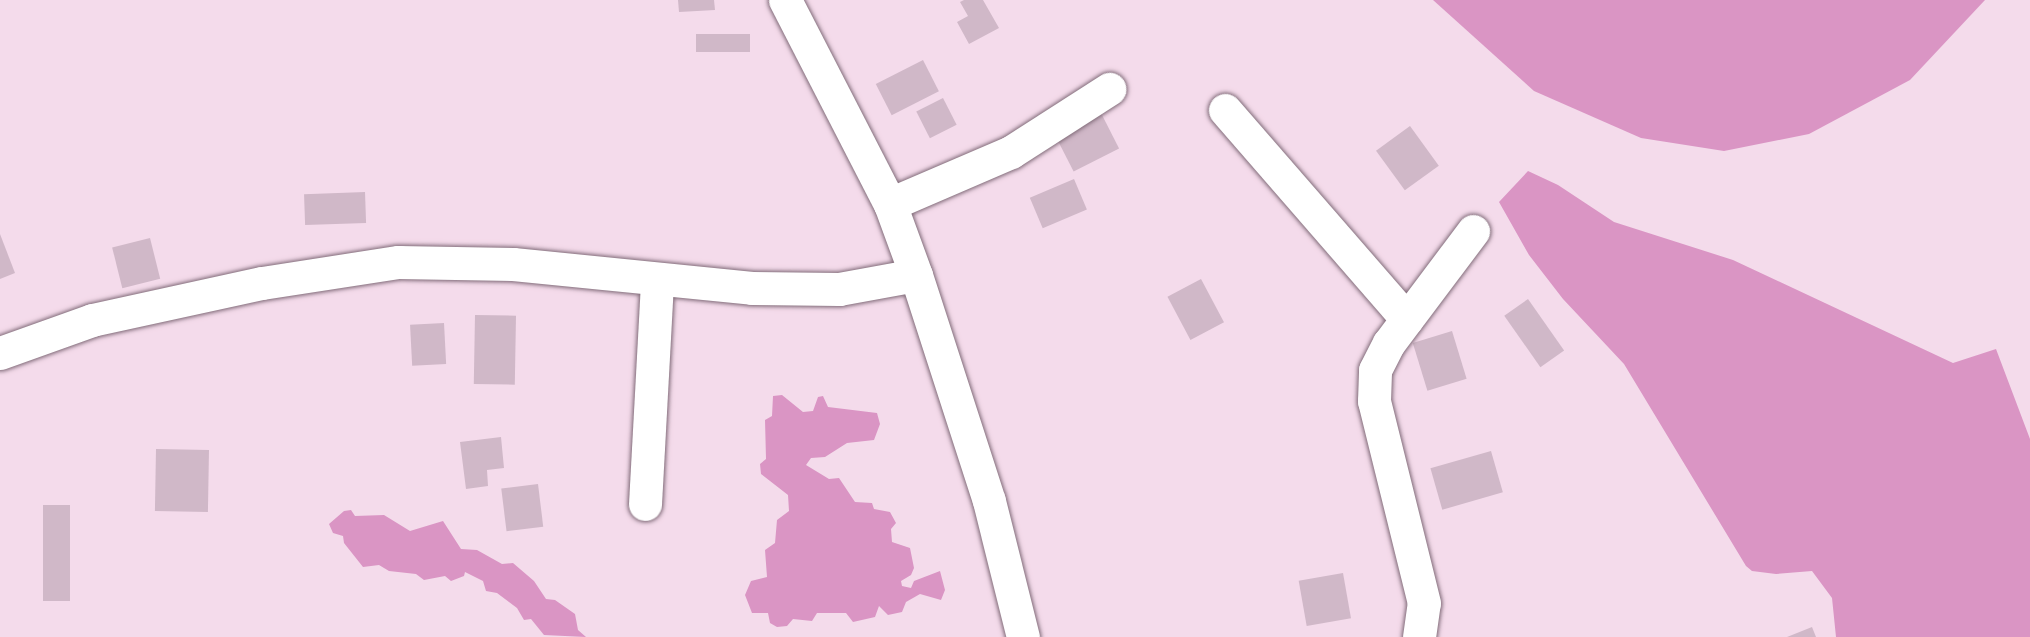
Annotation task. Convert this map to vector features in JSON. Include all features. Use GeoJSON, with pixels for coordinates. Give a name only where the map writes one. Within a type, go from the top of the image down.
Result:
{"type":"FeatureCollection","features":[{"type":"Feature","properties":{"kind":"street"},"geometry":{"type":"LineString","coordinates":[[786,0],[890,204],[916,274],[989,501],[1023,637]]}},
{"type":"Feature","properties":{"kind":"street"},"geometry":{"type":"LineString","coordinates":[[890,204],[1011,152],[1109,89]]}},
{"type":"Feature","properties":{"kind":"street"},"geometry":{"type":"LineString","coordinates":[[1225,110],[1407,319]]}},
{"type":"Feature","properties":{"kind":"street"},"geometry":{"type":"LineString","coordinates":[[1419,637],[1424,603],[1374,401],[1375,370],[1407,319],[1473,231]]}},
{"type":"Feature","properties":{"kind":"street"},"geometry":{"type":"LineString","coordinates":[[0,353],[92,320],[262,283],[398,262],[513,264],[752,288],[839,289],[916,274]]}},
{"type":"Feature","properties":{"kind":"street"},"geometry":{"type":"LineString","coordinates":[[645,504],[657,279]]}},
{"type":"Feature","properties":{"kind":"shaded area"},"geometry":{"type":"Polygon","coordinates":[[[1433,0],[1985,0],[1910,80],[1809,134],[1724,151],[1641,138],[1534,91],[1433,0]]]}},
{"type":"Feature","properties":{"kind":"shaded area"},"geometry":{"type":"Polygon","coordinates":[[[1528,171],[1558,185],[1614,222],[1733,260],[1953,363],[1996,349],[2030,439],[2030,637],[1836,637],[1832,598],[1812,571],[1776,574],[1752,571],[1746,566],[1624,364],[1563,299],[1529,255],[1499,202],[1528,171]]]}},
{"type":"Feature","properties":{"kind":"shaded area"},"geometry":{"type":"Polygon","coordinates":[[[782,395],[803,412],[813,411],[818,397],[823,396],[828,407],[877,413],[880,424],[874,440],[847,443],[825,457],[811,458],[806,465],[829,479],[839,478],[855,502],[872,503],[874,509],[890,512],[896,523],[891,529],[892,542],[910,548],[914,568],[911,575],[901,581],[902,586],[911,588],[914,581],[940,571],[945,590],[941,600],[920,594],[906,602],[902,612],[888,615],[879,606],[875,617],[853,622],[846,613],[817,613],[812,621],[793,619],[787,626],[777,627],[770,623],[768,613],[752,613],[745,595],[751,581],[767,577],[765,550],[775,543],[777,520],[789,511],[788,495],[761,474],[760,464],[766,459],[765,420],[772,416],[773,396],[782,395]]]}},
{"type":"Feature","properties":{"kind":"shaded area"},"geometry":{"type":"Polygon","coordinates":[[[351,510],[355,516],[384,515],[410,531],[443,521],[461,549],[477,550],[502,564],[513,563],[534,581],[546,599],[555,600],[575,614],[578,630],[586,637],[544,635],[531,619],[524,620],[517,608],[497,593],[486,591],[483,581],[465,572],[464,576],[451,581],[445,576],[424,580],[416,574],[389,571],[379,565],[363,567],[344,543],[343,536],[333,533],[329,524],[344,511],[351,510]]]}},
{"type":"Feature","properties":{"kind":"building"},"geometry":{"type":"Polygon","coordinates":[[[678,0],[714,0],[715,10],[679,12],[678,0]]]}},
{"type":"Feature","properties":{"kind":"building"},"geometry":{"type":"Polygon","coordinates":[[[983,0],[999,28],[969,44],[957,22],[968,16],[960,2],[983,0]]]}},
{"type":"Feature","properties":{"kind":"building"},"geometry":{"type":"Polygon","coordinates":[[[696,34],[750,34],[750,52],[696,52],[696,34]]]}},
{"type":"Feature","properties":{"kind":"building"},"geometry":{"type":"Polygon","coordinates":[[[923,60],[939,91],[892,115],[876,84],[923,60]]]}},
{"type":"Feature","properties":{"kind":"building"},"geometry":{"type":"Polygon","coordinates":[[[943,98],[957,125],[930,138],[916,112],[943,98]]]}},
{"type":"Feature","properties":{"kind":"building"},"geometry":{"type":"Polygon","coordinates":[[[1100,111],[1119,148],[1074,172],[1055,134],[1100,111]]]}},
{"type":"Feature","properties":{"kind":"building"},"geometry":{"type":"Polygon","coordinates":[[[1410,126],[1439,166],[1405,190],[1376,151],[1410,126]]]}},
{"type":"Feature","properties":{"kind":"building"},"geometry":{"type":"Polygon","coordinates":[[[1074,179],[1087,209],[1043,228],[1030,198],[1074,179]]]}},
{"type":"Feature","properties":{"kind":"building"},"geometry":{"type":"Polygon","coordinates":[[[365,192],[366,223],[305,225],[304,194],[365,192]]]}},
{"type":"Feature","properties":{"kind":"building"},"geometry":{"type":"Polygon","coordinates":[[[0,234],[15,273],[0,279],[0,234]]]}},
{"type":"Feature","properties":{"kind":"building"},"geometry":{"type":"Polygon","coordinates":[[[150,238],[160,279],[122,288],[112,247],[150,238]]]}},
{"type":"Feature","properties":{"kind":"building"},"geometry":{"type":"Polygon","coordinates":[[[1201,279],[1224,322],[1190,340],[1167,297],[1201,279]]]}},
{"type":"Feature","properties":{"kind":"building"},"geometry":{"type":"Polygon","coordinates":[[[1528,299],[1564,351],[1540,367],[1504,316],[1528,299]]]}},
{"type":"Feature","properties":{"kind":"building"},"geometry":{"type":"Polygon","coordinates":[[[475,315],[516,316],[515,385],[474,384],[475,315]]]}},
{"type":"Feature","properties":{"kind":"building"},"geometry":{"type":"Polygon","coordinates":[[[444,323],[446,364],[412,366],[410,325],[444,323]]]}},
{"type":"Feature","properties":{"kind":"building"},"geometry":{"type":"Polygon","coordinates":[[[1452,331],[1467,379],[1427,391],[1413,343],[1452,331]]]}},
{"type":"Feature","properties":{"kind":"building"},"geometry":{"type":"Polygon","coordinates":[[[501,437],[504,468],[487,470],[488,486],[466,489],[460,442],[501,437]]]}},
{"type":"Feature","properties":{"kind":"building"},"geometry":{"type":"Polygon","coordinates":[[[156,449],[209,450],[208,512],[155,511],[156,449]]]}},
{"type":"Feature","properties":{"kind":"building"},"geometry":{"type":"Polygon","coordinates":[[[1491,451],[1503,492],[1442,510],[1430,468],[1491,451]]]}},
{"type":"Feature","properties":{"kind":"building"},"geometry":{"type":"Polygon","coordinates":[[[538,484],[543,527],[507,531],[501,489],[538,484]]]}},
{"type":"Feature","properties":{"kind":"building"},"geometry":{"type":"Polygon","coordinates":[[[43,505],[70,505],[70,601],[43,601],[43,505]]]}},
{"type":"Feature","properties":{"kind":"building"},"geometry":{"type":"Polygon","coordinates":[[[1343,573],[1351,618],[1307,626],[1299,581],[1343,573]]]}},
{"type":"Feature","properties":{"kind":"building"},"geometry":{"type":"Polygon","coordinates":[[[1812,627],[1816,637],[1787,637],[1812,627]]]}}]}
